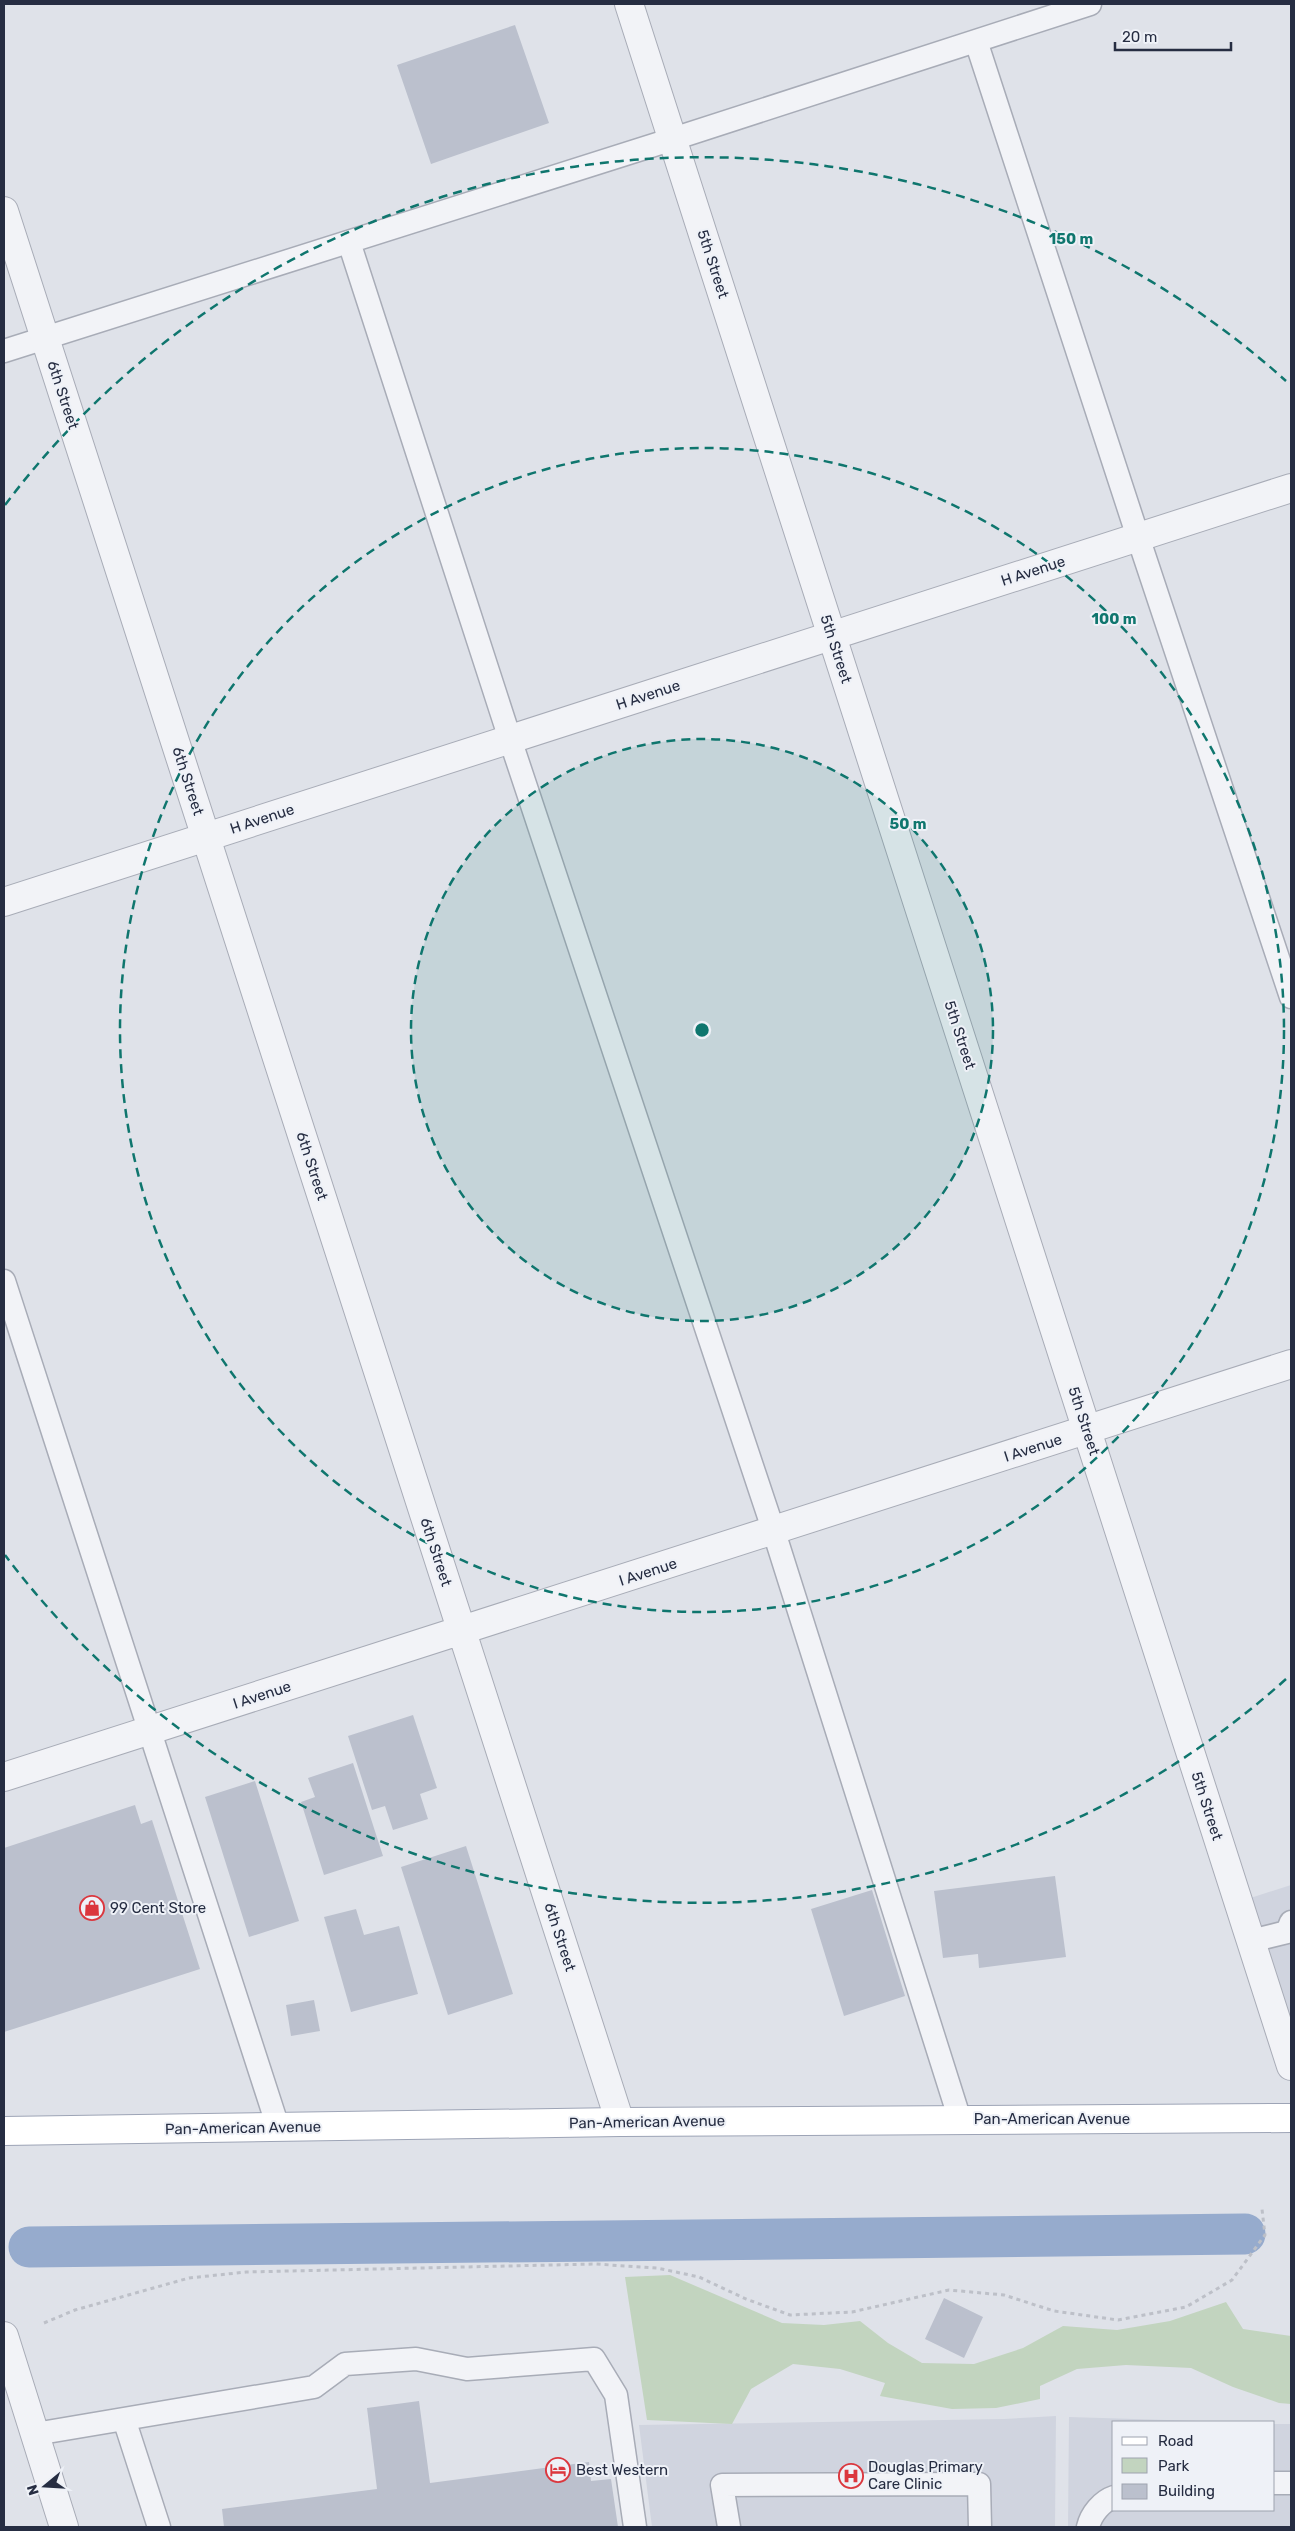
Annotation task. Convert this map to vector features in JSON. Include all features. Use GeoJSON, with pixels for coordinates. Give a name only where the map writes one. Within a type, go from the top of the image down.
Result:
{"type":"FeatureCollection","features":[{"type":"Feature","properties":{"kind":"main road","name":"Pan-American Avenue"},"geometry":{"type":"LineString","coordinates":[[4,2132],[620,2122],[1291,2118]]}},
{"type":"Feature","properties":{"kind":"street","name":"5th Street"},"geometry":{"type":"LineString","coordinates":[[629,4],[1291,2066]]}},
{"type":"Feature","properties":{"kind":"street","name":"6th Street"},"geometry":{"type":"LineString","coordinates":[[4,210],[620,2122]]}},
{"type":"Feature","properties":{"kind":"street","name":"H Avenue"},"geometry":{"type":"LineString","coordinates":[[4,902],[1291,488]]}},
{"type":"Feature","properties":{"kind":"street","name":"I Avenue"},"geometry":{"type":"LineString","coordinates":[[4,1777],[774,1532],[1291,1364]]}},
{"type":"Feature","properties":{"kind":"street"},"geometry":{"type":"LineString","coordinates":[[4,2336],[64,2527]]}},
{"type":"Feature","properties":{"kind":"lane"},"geometry":{"type":"LineString","coordinates":[[4,351],[673,139],[1090,4]]}},
{"type":"Feature","properties":{"kind":"lane"},"geometry":{"type":"LineString","coordinates":[[976,40],[1138,537],[1291,997]]}},
{"type":"Feature","properties":{"kind":"lane"},"geometry":{"type":"LineString","coordinates":[[349,242],[510,739],[774,1532],[960,2120]]}},
{"type":"Feature","properties":{"kind":"lane"},"geometry":{"type":"LineString","coordinates":[[4,1281],[151,1730],[278,2127]]}},
{"type":"Feature","properties":{"kind":"lane"},"geometry":{"type":"LineString","coordinates":[[1251,1941],[1290,1930]]}},
{"type":"Feature","properties":{"kind":"lane"},"geometry":{"type":"LineString","coordinates":[[35,2434],[314,2387],[345,2364],[416,2359],[467,2369],[594,2359],[616,2395],[635,2527]]}},
{"type":"Feature","properties":{"kind":"lane"},"geometry":{"type":"LineString","coordinates":[[124,2419],[159,2527]]}},
{"type":"Feature","properties":{"kind":"lane"},"geometry":{"type":"LineString","coordinates":[[1275,2482],[1291,2483]]}},
{"type":"Feature","properties":{"kind":"lane"},"geometry":{"type":"LineString","coordinates":[[729,2527],[722,2485],[979,2484],[980,2527]]}},
{"type":"Feature","properties":{"kind":"lane"},"geometry":{"type":"LineString","coordinates":[[1088,2527],[1089,2521],[1104,2500],[1112,2498]]}},
{"type":"Feature","properties":{"kind":"path"},"geometry":{"type":"LineString","coordinates":[[44,2323],[84,2308],[189,2278],[236,2273],[595,2264],[657,2268],[699,2277],[746,2299],[790,2315],[852,2312],[948,2290],[1004,2294],[1054,2311],[1118,2320],[1186,2306],[1232,2280],[1265,2235],[1262,2209]]}},
{"type":"Feature","properties":{"kind":"shaded area"},"geometry":{"type":"Polygon","coordinates":[[[1291,1885],[1291,2035],[1238,1902],[1291,1885]]]}},
{"type":"Feature","properties":{"kind":"shaded area","name":"Douglas Primary Care Clinic"},"geometry":{"type":"Polygon","coordinates":[[[1056,2416],[1055,2527],[652,2527],[639,2425],[1004,2419],[1056,2416]]]}},
{"type":"Feature","properties":{"kind":"shaded area"},"geometry":{"type":"Polygon","coordinates":[[[1069,2417],[1199,2421],[1112,2421],[1112,2511],[1275,2511],[1275,2424],[1291,2424],[1291,2527],[1068,2527],[1069,2417]]]}},
{"type":"Feature","properties":{"kind":"green space"},"geometry":{"type":"Polygon","coordinates":[[[670,2275],[782,2323],[824,2325],[860,2321],[888,2343],[922,2363],[974,2364],[1023,2348],[1063,2326],[1117,2330],[1170,2321],[1226,2302],[1243,2329],[1291,2336],[1291,2404],[1279,2403],[1233,2387],[1191,2368],[1126,2365],[1077,2369],[1040,2386],[1040,2399],[996,2408],[952,2409],[880,2396],[885,2383],[840,2369],[793,2364],[751,2389],[732,2424],[647,2420],[625,2277],[670,2275]]]}},
{"type":"Feature","properties":{"kind":"building"},"geometry":{"type":"Polygon","coordinates":[[[515,25],[549,123],[431,164],[397,65],[515,25]]]}},
{"type":"Feature","properties":{"kind":"building"},"geometry":{"type":"Polygon","coordinates":[[[413,1715],[437,1788],[420,1794],[428,1819],[393,1830],[385,1806],[372,1810],[348,1736],[413,1715]]]}},
{"type":"Feature","properties":{"kind":"building"},"geometry":{"type":"Polygon","coordinates":[[[353,1763],[383,1856],[324,1875],[301,1802],[315,1797],[308,1778],[353,1763]]]}},
{"type":"Feature","properties":{"kind":"building"},"geometry":{"type":"Polygon","coordinates":[[[255,1781],[299,1921],[249,1937],[205,1797],[255,1781]]]}},
{"type":"Feature","properties":{"kind":"building","name":"99 Cent Store"},"geometry":{"type":"Polygon","coordinates":[[[135,1805],[141,1824],[152,1820],[200,1969],[4,2032],[4,1848],[135,1805]]]}},
{"type":"Feature","properties":{"kind":"building"},"geometry":{"type":"Polygon","coordinates":[[[466,1846],[513,1994],[448,2015],[401,1867],[466,1846]]]}},
{"type":"Feature","properties":{"kind":"building"},"geometry":{"type":"Polygon","coordinates":[[[1055,1876],[1066,1957],[979,1968],[978,1954],[943,1958],[934,1891],[1055,1876]]]}},
{"type":"Feature","properties":{"kind":"building"},"geometry":{"type":"Polygon","coordinates":[[[872,1890],[905,1996],[844,2016],[811,1909],[872,1890]]]}},
{"type":"Feature","properties":{"kind":"building"},"geometry":{"type":"Polygon","coordinates":[[[356,1909],[364,1935],[399,1926],[418,1994],[351,2012],[324,1917],[356,1909]]]}},
{"type":"Feature","properties":{"kind":"building"},"geometry":{"type":"Polygon","coordinates":[[[314,2000],[320,2031],[291,2036],[286,2005],[314,2000]]]}},
{"type":"Feature","properties":{"kind":"building"},"geometry":{"type":"Polygon","coordinates":[[[944,2298],[983,2317],[964,2358],[925,2339],[944,2298]]]}},
{"type":"Feature","properties":{"kind":"building","name":"Best Western"},"geometry":{"type":"Polygon","coordinates":[[[419,2401],[430,2483],[589,2462],[591,2481],[611,2479],[618,2527],[224,2527],[222,2509],[377,2489],[367,2408],[419,2401]]]}},
{"type":"Feature","properties":{"kind":"waterway"},"geometry":{"type":"LineString","coordinates":[[29,2247],[1245,2234]]}},
{"type":"Feature","properties":{"kind":"place","name":"99 Cent Store"},"geometry":{"type":"Point","coordinates":[92,1908]}},
{"type":"Feature","properties":{"kind":"place","name":"Best Western"},"geometry":{"type":"Point","coordinates":[558,2470]}},
{"type":"Feature","properties":{"kind":"place","name":"Douglas Primary Care Clinic"},"geometry":{"type":"Point","coordinates":[851,2476]}}]}
